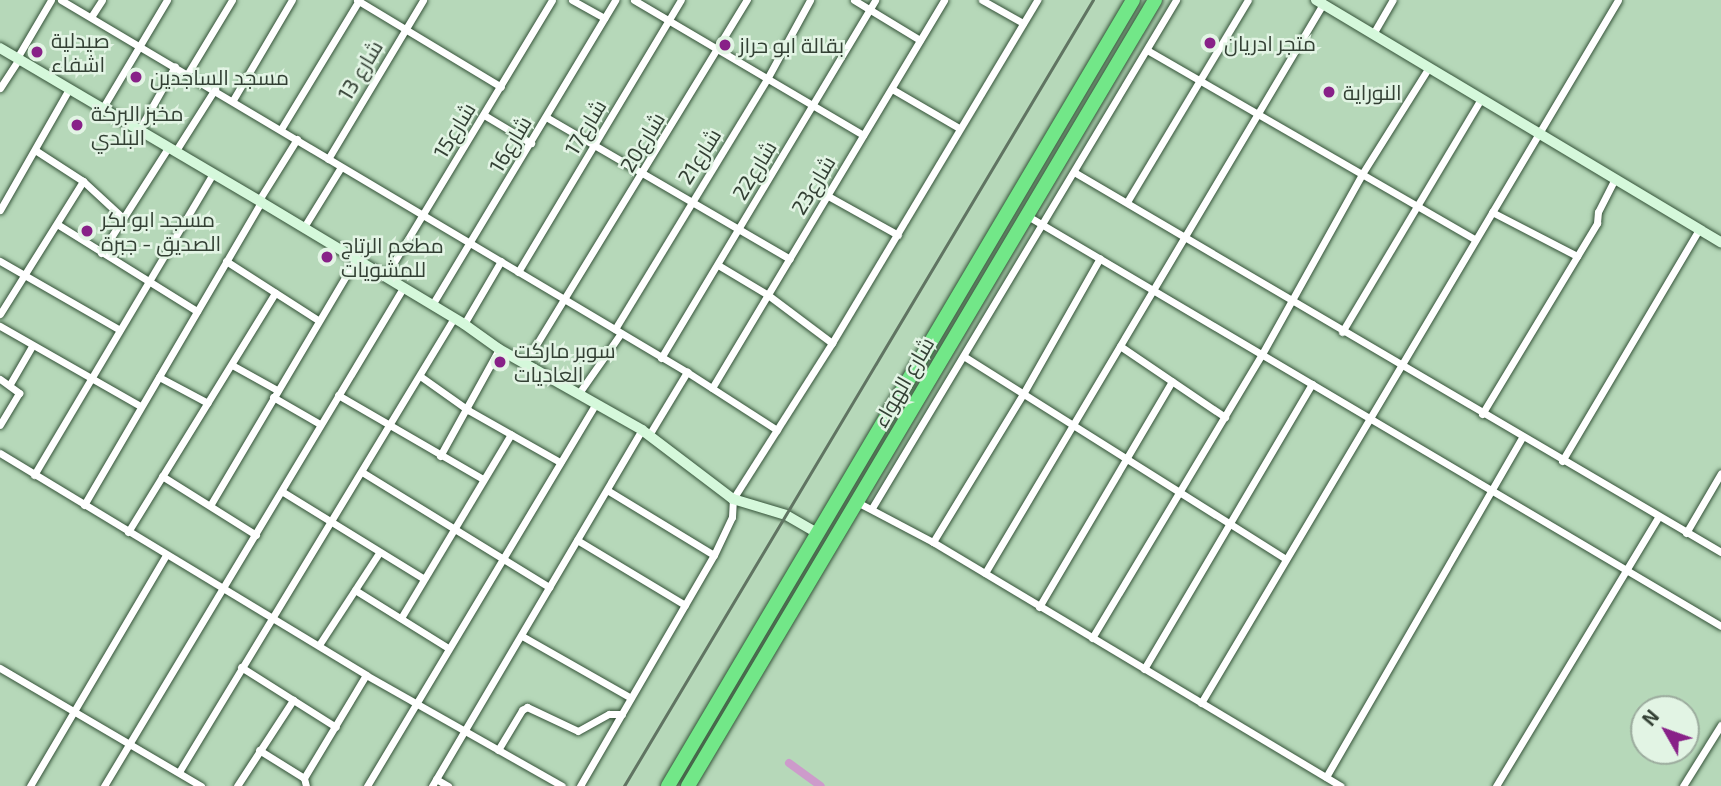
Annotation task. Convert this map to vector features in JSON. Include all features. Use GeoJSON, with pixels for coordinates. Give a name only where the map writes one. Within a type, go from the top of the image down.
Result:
{"type":"FeatureCollection","features":[{"type":"Feature","properties":{"kind":"highway","name":"شارع الهواء"},"geometry":{"type":"LineString","coordinates":[[668,786],[1133,0]]}},
{"type":"Feature","properties":{"kind":"highway","name":"شارع الهواء"},"geometry":{"type":"LineString","coordinates":[[688,786],[1155,0]]}},
{"type":"Feature","properties":{"kind":"street"},"geometry":{"type":"LineString","coordinates":[[0,88],[51,0]]}},
{"type":"Feature","properties":{"kind":"street"},"geometry":{"type":"LineString","coordinates":[[61,0],[215,89],[341,167],[687,372],[777,430]]}},
{"type":"Feature","properties":{"kind":"street"},"geometry":{"type":"LineString","coordinates":[[91,17],[102,0]]}},
{"type":"Feature","properties":{"kind":"street"},"geometry":{"type":"LineString","coordinates":[[102,108],[167,0]]}},
{"type":"Feature","properties":{"kind":"street"},"geometry":{"type":"LineString","coordinates":[[188,73],[232,0]]}},
{"type":"Feature","properties":{"kind":"street"},"geometry":{"type":"LineString","coordinates":[[233,100],[292,0]]}},
{"type":"Feature","properties":{"kind":"street"},"geometry":{"type":"LineString","coordinates":[[281,129],[358,0],[501,87]]}},
{"type":"Feature","properties":{"kind":"street","name":"شارع 13"},"geometry":{"type":"LineString","coordinates":[[328,159],[423,0]]}},
{"type":"Feature","properties":{"kind":"street","name":"شارع15"},"geometry":{"type":"LineString","coordinates":[[385,277],[552,0]]}},
{"type":"Feature","properties":{"kind":"street"},"geometry":{"type":"LineString","coordinates":[[572,0],[604,18]]}},
{"type":"Feature","properties":{"kind":"street","name":"شارع16"},"geometry":{"type":"LineString","coordinates":[[432,305],[615,0]]}},
{"type":"Feature","properties":{"kind":"street"},"geometry":{"type":"LineString","coordinates":[[635,0],[863,135]]}},
{"type":"Feature","properties":{"kind":"street","name":"شارع17"},"geometry":{"type":"LineString","coordinates":[[518,272],[681,0]]}},
{"type":"Feature","properties":{"kind":"street","name":"شارع20"},"geometry":{"type":"LineString","coordinates":[[525,363],[566,301],[747,0]]}},
{"type":"Feature","properties":{"kind":"street","name":"شارع21"},"geometry":{"type":"LineString","coordinates":[[579,393],[767,79],[810,0]]}},
{"type":"Feature","properties":{"kind":"street"},"geometry":{"type":"LineString","coordinates":[[854,0],[920,40]]}},
{"type":"Feature","properties":{"kind":"street","name":"شارع22"},"geometry":{"type":"LineString","coordinates":[[661,358],[875,0]]}},
{"type":"Feature","properties":{"kind":"street","name":"شارع23"},"geometry":{"type":"LineString","coordinates":[[712,388],[944,0]]}},
{"type":"Feature","properties":{"kind":"street"},"geometry":{"type":"LineString","coordinates":[[982,0],[1023,23]]}},
{"type":"Feature","properties":{"kind":"street"},"geometry":{"type":"LineString","coordinates":[[580,786],[714,555],[732,517],[733,499],[898,235],[1037,0]]}},
{"type":"Feature","properties":{"kind":"street"},"geometry":{"type":"LineString","coordinates":[[872,508],[965,357],[1176,0]]}},
{"type":"Feature","properties":{"kind":"street"},"geometry":{"type":"LineString","coordinates":[[1126,202],[1248,0]]}},
{"type":"Feature","properties":{"kind":"street"},"geometry":{"type":"LineString","coordinates":[[1373,34],[1393,0]]}},
{"type":"Feature","properties":{"kind":"street"},"geometry":{"type":"LineString","coordinates":[[1201,704],[1284,558],[1618,0]]}},
{"type":"Feature","properties":{"kind":"street"},"geometry":{"type":"LineString","coordinates":[[985,573],[1257,114],[1319,2],[1721,242]]}},
{"type":"Feature","properties":{"kind":"street"},"geometry":{"type":"LineString","coordinates":[[0,48],[304,227],[499,348],[646,433],[733,499],[786,514],[817,533]]}},
{"type":"Feature","properties":{"kind":"street"},"geometry":{"type":"LineString","coordinates":[[1147,50],[1475,239]]}},
{"type":"Feature","properties":{"kind":"street"},"geometry":{"type":"LineString","coordinates":[[139,130],[175,66]]}},
{"type":"Feature","properties":{"kind":"street"},"geometry":{"type":"LineString","coordinates":[[1092,638],[1293,301],[1362,174],[1429,67]]}},
{"type":"Feature","properties":{"kind":"street"},"geometry":{"type":"LineString","coordinates":[[0,210],[69,89]]}},
{"type":"Feature","properties":{"kind":"street"},"geometry":{"type":"LineString","coordinates":[[101,253],[215,89]]}},
{"type":"Feature","properties":{"kind":"street"},"geometry":{"type":"LineString","coordinates":[[892,89],[959,128]]}},
{"type":"Feature","properties":{"kind":"street"},"geometry":{"type":"LineString","coordinates":[[1342,332],[1481,99]]}},
{"type":"Feature","properties":{"kind":"street"},"geometry":{"type":"LineString","coordinates":[[484,115],[531,143]]}},
{"type":"Feature","properties":{"kind":"street"},"geometry":{"type":"LineString","coordinates":[[547,117],[790,259]]}},
{"type":"Feature","properties":{"kind":"street"},"geometry":{"type":"LineString","coordinates":[[84,505],[296,139]]}},
{"type":"Feature","properties":{"kind":"street"},"geometry":{"type":"LineString","coordinates":[[34,150],[83,181],[123,218]]}},
{"type":"Feature","properties":{"kind":"street"},"geometry":{"type":"LineString","coordinates":[[304,227],[341,167]]}},
{"type":"Feature","properties":{"kind":"street"},"geometry":{"type":"LineString","coordinates":[[1074,172],[1522,438],[1721,552]]}},
{"type":"Feature","properties":{"kind":"street"},"geometry":{"type":"LineString","coordinates":[[34,475],[213,174]]}},
{"type":"Feature","properties":{"kind":"street"},"geometry":{"type":"LineString","coordinates":[[1482,414],[1597,223],[1598,212],[1615,178]]}},
{"type":"Feature","properties":{"kind":"street"},"geometry":{"type":"LineString","coordinates":[[0,314],[83,181]]}},
{"type":"Feature","properties":{"kind":"street"},"geometry":{"type":"LineString","coordinates":[[828,195],[898,235]]}},
{"type":"Feature","properties":{"kind":"street"},"geometry":{"type":"LineString","coordinates":[[1492,212],[1577,256]]}},
{"type":"Feature","properties":{"kind":"street"},"geometry":{"type":"LineString","coordinates":[[1026,214],[1721,625]]}},
{"type":"Feature","properties":{"kind":"street"},"geometry":{"type":"LineString","coordinates":[[57,225],[197,311]]}},
{"type":"Feature","properties":{"kind":"street"},"geometry":{"type":"LineString","coordinates":[[1562,461],[1699,229]]}},
{"type":"Feature","properties":{"kind":"street"},"geometry":{"type":"LineString","coordinates":[[933,542],[1023,394],[1100,258]]}},
{"type":"Feature","properties":{"kind":"street"},"geometry":{"type":"LineString","coordinates":[[211,504],[317,320],[356,259]]}},
{"type":"Feature","properties":{"kind":"street"},"geometry":{"type":"LineString","coordinates":[[0,261],[120,330]]}},
{"type":"Feature","properties":{"kind":"street"},"geometry":{"type":"LineString","coordinates":[[226,261],[317,320]]}},
{"type":"Feature","properties":{"kind":"street"},"geometry":{"type":"LineString","coordinates":[[179,772],[420,376],[501,261]]}},
{"type":"Feature","properties":{"kind":"street"},"geometry":{"type":"LineString","coordinates":[[718,265],[768,295],[832,343]]}},
{"type":"Feature","properties":{"kind":"street"},"geometry":{"type":"LineString","coordinates":[[104,786],[283,492],[320,424],[403,288]]}},
{"type":"Feature","properties":{"kind":"street"},"geometry":{"type":"LineString","coordinates":[[128,532],[275,293]]}},
{"type":"Feature","properties":{"kind":"street"},"geometry":{"type":"LineString","coordinates":[[0,326],[140,406]]}},
{"type":"Feature","properties":{"kind":"street"},"geometry":{"type":"LineString","coordinates":[[10,384],[32,346]]}},
{"type":"Feature","properties":{"kind":"street"},"geometry":{"type":"LineString","coordinates":[[1120,346],[1225,417]]}},
{"type":"Feature","properties":{"kind":"street"},"geometry":{"type":"LineString","coordinates":[[440,456],[499,348]]}},
{"type":"Feature","properties":{"kind":"street"},"geometry":{"type":"LineString","coordinates":[[965,357],[1284,558]]}},
{"type":"Feature","properties":{"kind":"street"},"geometry":{"type":"LineString","coordinates":[[232,365],[320,424]]}},
{"type":"Feature","properties":{"kind":"street"},"geometry":{"type":"LineString","coordinates":[[448,786],[434,783],[607,490],[687,372]]}},
{"type":"Feature","properties":{"kind":"street"},"geometry":{"type":"LineString","coordinates":[[420,376],[465,408],[560,463]]}},
{"type":"Feature","properties":{"kind":"street"},"geometry":{"type":"LineString","coordinates":[[159,377],[208,403]]}},
{"type":"Feature","properties":{"kind":"street"},"geometry":{"type":"LineString","coordinates":[[0,379],[19,393],[0,425]]}},
{"type":"Feature","properties":{"kind":"street"},"geometry":{"type":"LineString","coordinates":[[1040,607],[1172,382]]}},
{"type":"Feature","properties":{"kind":"street"},"geometry":{"type":"LineString","coordinates":[[1144,669],[1312,384]]}},
{"type":"Feature","properties":{"kind":"street"},"geometry":{"type":"LineString","coordinates":[[338,395],[483,479]]}},
{"type":"Feature","properties":{"kind":"street"},"geometry":{"type":"LineString","coordinates":[[367,786],[596,403]]}},
{"type":"Feature","properties":{"kind":"street"},"geometry":{"type":"LineString","coordinates":[[401,618],[511,434]]}},
{"type":"Feature","properties":{"kind":"street"},"geometry":{"type":"LineString","coordinates":[[1326,777],[1522,438]]}},
{"type":"Feature","properties":{"kind":"street"},"geometry":{"type":"LineString","coordinates":[[0,453],[366,675],[562,786]]}},
{"type":"Feature","properties":{"kind":"street"},"geometry":{"type":"LineString","coordinates":[[362,472],[549,587]]}},
{"type":"Feature","properties":{"kind":"street"},"geometry":{"type":"LineString","coordinates":[[1686,533],[1721,473]]}},
{"type":"Feature","properties":{"kind":"street"},"geometry":{"type":"LineString","coordinates":[[162,476],[211,504],[256,536]]}},
{"type":"Feature","properties":{"kind":"street"},"geometry":{"type":"LineString","coordinates":[[607,490],[714,555]]}},
{"type":"Feature","properties":{"kind":"street"},"geometry":{"type":"LineString","coordinates":[[283,492],[423,578]]}},
{"type":"Feature","properties":{"kind":"street"},"geometry":{"type":"LineString","coordinates":[[857,502],[933,542],[1341,786]]}},
{"type":"Feature","properties":{"kind":"street"},"geometry":{"type":"LineString","coordinates":[[1496,786],[1658,517]]}},
{"type":"Feature","properties":{"kind":"street"},"geometry":{"type":"LineString","coordinates":[[577,540],[685,604]]}},
{"type":"Feature","properties":{"kind":"street"},"geometry":{"type":"LineString","coordinates":[[319,645],[379,553]]}},
{"type":"Feature","properties":{"kind":"street"},"geometry":{"type":"LineString","coordinates":[[30,786],[166,555]]}},
{"type":"Feature","properties":{"kind":"street"},"geometry":{"type":"LineString","coordinates":[[355,590],[448,648]]}},
{"type":"Feature","properties":{"kind":"street"},"geometry":{"type":"LineString","coordinates":[[522,636],[631,698]]}},
{"type":"Feature","properties":{"kind":"street"},"geometry":{"type":"LineString","coordinates":[[241,667],[336,727]]}},
{"type":"Feature","properties":{"kind":"street"},"geometry":{"type":"LineString","coordinates":[[0,668],[201,786]]}},
{"type":"Feature","properties":{"kind":"street"},"geometry":{"type":"LineString","coordinates":[[259,750],[305,782],[366,675]]}},
{"type":"Feature","properties":{"kind":"street"},"geometry":{"type":"LineString","coordinates":[[237,786],[293,700]]}},
{"type":"Feature","properties":{"kind":"street"},"geometry":{"type":"LineString","coordinates":[[498,750],[524,708],[530,708],[578,731],[609,714],[622,714]]}},
{"type":"Feature","properties":{"kind":"street"},"geometry":{"type":"LineString","coordinates":[[1683,786],[1721,725]]}},
{"type":"Feature","properties":{"kind":"waterway"},"geometry":{"type":"LineString","coordinates":[[789,763],[821,786]]}},
{"type":"Feature","properties":{"kind":"railway"},"geometry":{"type":"LineString","coordinates":[[624,786],[1093,0]]}},
{"type":"Feature","properties":{"kind":"place","name":"متجر ادريان"},"geometry":{"type":"Point","coordinates":[1210,43]}},
{"type":"Feature","properties":{"kind":"place","name":"بقالة ابو حراز"},"geometry":{"type":"Point","coordinates":[725,45]}},
{"type":"Feature","properties":{"kind":"place","name":"صيدلية اشفاء"},"geometry":{"type":"Point","coordinates":[37,52]}},
{"type":"Feature","properties":{"kind":"place","name":"مسجد الساجدين"},"geometry":{"type":"Point","coordinates":[136,77]}},
{"type":"Feature","properties":{"kind":"place","name":"النوراية"},"geometry":{"type":"Point","coordinates":[1329,92]}},
{"type":"Feature","properties":{"kind":"place","name":"مخبز البركة البلدي"},"geometry":{"type":"Point","coordinates":[77,125]}},
{"type":"Feature","properties":{"kind":"place","name":"مسجد ابو بكر الصديق - جبرة"},"geometry":{"type":"Point","coordinates":[87,231]}},
{"type":"Feature","properties":{"kind":"place","name":"مطعم الرتاج للمشويات"},"geometry":{"type":"Point","coordinates":[327,257]}},
{"type":"Feature","properties":{"kind":"place","name":"سوبر ماركت العاديات"},"geometry":{"type":"Point","coordinates":[500,362]}}]}
